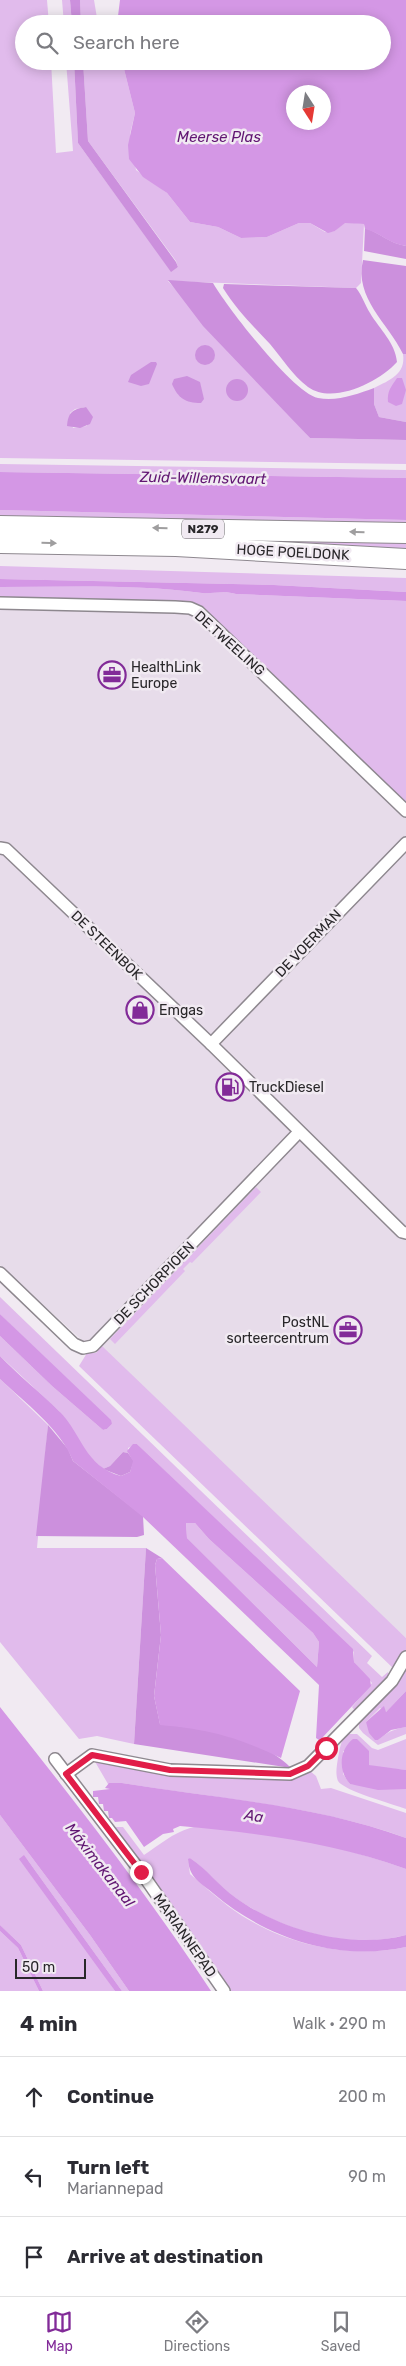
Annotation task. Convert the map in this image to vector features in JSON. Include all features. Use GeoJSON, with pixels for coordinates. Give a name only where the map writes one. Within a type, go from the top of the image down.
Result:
{"type":"FeatureCollection","features":[{"type":"Feature","properties":{"kind":"highway","name":"HOGE POELDONK"},"geometry":{"type":"LineString","coordinates":[[0,526],[406,534]]}},
{"type":"Feature","properties":{"kind":"highway","name":"HOGE POELDONK"},"geometry":{"type":"LineString","coordinates":[[0,543],[186,546],[406,559]]}},
{"type":"Feature","properties":{"kind":"street","name":"DE TWEELING"},"geometry":{"type":"LineString","coordinates":[[0,603],[174,607],[190,608],[199,612],[406,811]]}},
{"type":"Feature","properties":{"kind":"street","name":"DE VOERMAN"},"geometry":{"type":"LineString","coordinates":[[211,1044],[406,843]]}},
{"type":"Feature","properties":{"kind":"street","name":"DE STEENBOK"},"geometry":{"type":"LineString","coordinates":[[0,848],[6,849],[211,1044],[402,1232],[406,1233]]}},
{"type":"Feature","properties":{"kind":"street","name":"DE SCHORPIOEN"},"geometry":{"type":"LineString","coordinates":[[0,1274],[74,1344],[84,1348],[93,1346],[299,1132]]}},
{"type":"Feature","properties":{"kind":"street"},"geometry":{"type":"LineString","coordinates":[[66,1774],[92,1755],[170,1770],[290,1774],[308,1766],[392,1681],[406,1657]]}},
{"type":"Feature","properties":{"kind":"street","name":"MARIANNEPAD"},"geometry":{"type":"LineString","coordinates":[[55,1759],[141,1872],[224,1991]]}},
{"type":"Feature","properties":{"kind":"shaded area"},"geometry":{"type":"Polygon","coordinates":[[[0,0],[47,0],[48,15],[15,15],[15,70],[51,70],[56,153],[73,151],[67,70],[74,70],[78,143],[171,271],[178,267],[176,261],[88,141],[84,70],[124,70],[135,113],[130,134],[136,170],[167,193],[190,222],[218,227],[241,238],[267,237],[299,223],[310,223],[325,232],[335,231],[345,222],[364,224],[361,283],[356,288],[168,281],[310,438],[406,440],[406,464],[0,458],[0,0]],[[86,407],[75,409],[70,413],[73,428],[87,426],[86,407]]]}},
{"type":"Feature","properties":{"kind":"shaded area"},"geometry":{"type":"Polygon","coordinates":[[[62,0],[70,0],[71,15],[63,15],[62,0]]]}},
{"type":"Feature","properties":{"kind":"shaded area"},"geometry":{"type":"Polygon","coordinates":[[[70,0],[80,0],[81,15],[71,15],[70,0]]]}},
{"type":"Feature","properties":{"kind":"shaded area"},"geometry":{"type":"Polygon","coordinates":[[[80,0],[94,0],[96,15],[81,15],[80,0]]]}},
{"type":"Feature","properties":{"kind":"shaded area"},"geometry":{"type":"Polygon","coordinates":[[[74,70],[84,70],[88,141],[178,267],[171,272],[78,143],[74,70]]]}},
{"type":"Feature","properties":{"kind":"shaded area"},"geometry":{"type":"Polygon","coordinates":[[[365,228],[395,243],[406,246],[406,259],[364,251],[365,228]]]}},
{"type":"Feature","properties":{"kind":"shaded area"},"geometry":{"type":"Polygon","coordinates":[[[363,260],[406,266],[406,354],[403,354],[368,298],[363,286],[363,260]]]}},
{"type":"Feature","properties":{"kind":"shaded area"},"geometry":{"type":"Polygon","coordinates":[[[168,280],[213,283],[261,348],[277,366],[307,393],[318,398],[332,399],[347,397],[374,388],[374,404],[379,417],[406,422],[406,440],[310,438],[203,326],[168,280]]]}},
{"type":"Feature","properties":{"kind":"shaded area"},"geometry":{"type":"Polygon","coordinates":[[[224,284],[356,288],[390,342],[397,362],[379,377],[355,389],[330,394],[318,392],[308,387],[292,372],[233,303],[223,288],[224,284]]]}},
{"type":"Feature","properties":{"kind":"shaded area"},"geometry":{"type":"Polygon","coordinates":[[[205,345],[212,348],[215,355],[212,362],[205,365],[198,362],[195,355],[198,348],[205,345]]]}},
{"type":"Feature","properties":{"kind":"shaded area"},"geometry":{"type":"Polygon","coordinates":[[[403,354],[406,354],[406,422],[379,417],[374,404],[374,388],[396,376],[402,367],[403,354]]]}},
{"type":"Feature","properties":{"kind":"shaded area"},"geometry":{"type":"Polygon","coordinates":[[[151,362],[156,362],[157,364],[149,384],[141,386],[128,382],[131,375],[151,362]]]}},
{"type":"Feature","properties":{"kind":"shaded area"},"geometry":{"type":"Polygon","coordinates":[[[187,376],[200,382],[204,399],[201,403],[186,401],[174,389],[172,384],[174,379],[187,376]]]}},
{"type":"Feature","properties":{"kind":"shaded area"},"geometry":{"type":"Polygon","coordinates":[[[237,379],[245,382],[248,390],[245,398],[237,401],[229,398],[226,390],[229,382],[237,379]]]}},
{"type":"Feature","properties":{"kind":"shaded area"},"geometry":{"type":"Polygon","coordinates":[[[86,407],[93,417],[90,424],[80,428],[67,426],[72,412],[86,407]]]}},
{"type":"Feature","properties":{"kind":"shaded area"},"geometry":{"type":"Polygon","coordinates":[[[0,464],[406,470],[406,478],[0,472],[0,464]]]}},
{"type":"Feature","properties":{"kind":"shaded area"},"geometry":{"type":"Polygon","coordinates":[[[0,510],[406,520],[406,525],[0,518],[0,510]]]}},
{"type":"Feature","properties":{"kind":"shaded area"},"geometry":{"type":"Polygon","coordinates":[[[406,539],[406,553],[246,540],[406,539]]]}},
{"type":"Feature","properties":{"kind":"shaded area"},"geometry":{"type":"Polygon","coordinates":[[[0,566],[406,578],[406,592],[274,585],[0,579],[0,566]]]}},
{"type":"Feature","properties":{"kind":"shaded area"},"geometry":{"type":"Polygon","coordinates":[[[0,587],[127,587],[202,593],[227,592],[236,594],[406,601],[406,804],[202,608],[0,598],[0,587]]]}},
{"type":"Feature","properties":{"kind":"shaded area"},"geometry":{"type":"Polygon","coordinates":[[[0,595],[198,601],[406,794],[406,1638],[0,1265],[0,595]]]}},
{"type":"Feature","properties":{"kind":"shaded area"},"geometry":{"type":"Polygon","coordinates":[[[256,1187],[261,1192],[192,1263],[190,1262],[183,1269],[185,1271],[115,1344],[110,1339],[256,1187]]]}},
{"type":"Feature","properties":{"kind":"shaded area"},"geometry":{"type":"Polygon","coordinates":[[[0,1297],[372,1656],[367,1663],[382,1677],[388,1672],[389,1679],[356,1712],[352,1707],[372,1683],[354,1662],[354,1652],[137,1444],[128,1448],[128,1453],[123,1452],[110,1466],[103,1469],[89,1456],[59,1411],[0,1356],[0,1336],[52,1386],[103,1430],[112,1424],[0,1314],[0,1297]]]}},
{"type":"Feature","properties":{"kind":"shaded area"},"geometry":{"type":"Polygon","coordinates":[[[102,1346],[406,1638],[406,1651],[395,1670],[79,1366],[87,1353],[96,1353],[102,1346]]]}},
{"type":"Feature","properties":{"kind":"shaded area"},"geometry":{"type":"Polygon","coordinates":[[[0,1379],[48,1425],[37,1548],[146,1548],[134,1744],[97,1736],[79,1739],[0,1642],[0,1379]]]}},
{"type":"Feature","properties":{"kind":"shaded area"},"geometry":{"type":"Polygon","coordinates":[[[48,1425],[68,1449],[73,1461],[143,1516],[144,1535],[137,1537],[36,1536],[48,1425]]]}},
{"type":"Feature","properties":{"kind":"shaded area"},"geometry":{"type":"Polygon","coordinates":[[[123,1452],[128,1453],[134,1461],[130,1472],[121,1476],[103,1469],[110,1466],[123,1452]]]}},
{"type":"Feature","properties":{"kind":"shaded area"},"geometry":{"type":"Polygon","coordinates":[[[186,1522],[195,1523],[209,1539],[313,1633],[319,1642],[317,1667],[187,1538],[186,1522]]]}},
{"type":"Feature","properties":{"kind":"shaded area"},"geometry":{"type":"Polygon","coordinates":[[[146,1548],[162,1558],[157,1559],[155,1565],[161,1635],[154,1696],[160,1724],[230,1735],[263,1748],[291,1768],[134,1744],[146,1548]]]}},
{"type":"Feature","properties":{"kind":"shaded area"},"geometry":{"type":"Polygon","coordinates":[[[406,1665],[406,1691],[386,1712],[380,1708],[366,1722],[378,1740],[391,1731],[406,1727],[406,1734],[378,1745],[359,1728],[359,1715],[406,1665]]]}},
{"type":"Feature","properties":{"kind":"shaded area"},"geometry":{"type":"Polygon","coordinates":[[[348,1734],[357,1734],[372,1748],[378,1750],[406,1739],[406,1770],[374,1767],[369,1765],[369,1754],[343,1751],[343,1774],[350,1784],[406,1789],[406,1809],[349,1789],[338,1781],[337,1770],[340,1748],[343,1739],[348,1734]]]}},
{"type":"Feature","properties":{"kind":"shaded area"},"geometry":{"type":"Polygon","coordinates":[[[94,1760],[292,1778],[303,1776],[310,1771],[316,1776],[321,1789],[331,1788],[406,1813],[406,1838],[373,1827],[302,1810],[122,1783],[108,1784],[94,1760]]]}},
{"type":"Feature","properties":{"kind":"shaded area"},"geometry":{"type":"Polygon","coordinates":[[[0,1815],[90,1935],[129,1991],[122,1991],[24,1855],[115,1991],[43,1991],[21,1945],[0,1925],[0,1815]]]}},
{"type":"Feature","properties":{"kind":"shaded area"},"geometry":{"type":"Polygon","coordinates":[[[115,1827],[123,1827],[144,1855],[178,1833],[193,1827],[201,1827],[291,1838],[361,1854],[406,1869],[406,1935],[385,1939],[362,1940],[318,1935],[275,1920],[237,1899],[190,1858],[188,1860],[190,1874],[228,1906],[247,1919],[290,1939],[336,1949],[360,1951],[406,1947],[406,1991],[227,1991],[115,1827]]]}},
{"type":"Feature","properties":{"kind":"shaded area"},"geometry":{"type":"Polygon","coordinates":[[[0,1931],[18,1948],[39,1991],[0,1991],[0,1931]]]}},
{"type":"Feature","properties":{"kind":"water","name":"Meerse Plas"},"geometry":{"type":"Polygon","coordinates":[[[120,0],[406,0],[406,246],[365,229],[364,224],[345,223],[335,231],[328,233],[310,223],[299,223],[267,237],[241,238],[218,227],[190,222],[167,193],[143,177],[129,159],[128,145],[135,113],[124,70],[391,70],[391,15],[118,15],[120,0]]]}},
{"type":"Feature","properties":{"kind":"water"},"geometry":{"type":"Polygon","coordinates":[[[397,378],[402,378],[406,390],[402,404],[396,406],[388,402],[388,395],[397,378]]]}},
{"type":"Feature","properties":{"kind":"water","name":"Zuid-Willemsvaart"},"geometry":{"type":"Polygon","coordinates":[[[0,472],[406,478],[406,520],[0,510],[0,472]]]}},
{"type":"Feature","properties":{"kind":"water"},"geometry":{"type":"Polygon","coordinates":[[[0,579],[274,585],[406,592],[406,601],[236,594],[227,592],[202,593],[127,587],[0,587],[0,579]]]}},
{"type":"Feature","properties":{"kind":"water"},"geometry":{"type":"Polygon","coordinates":[[[0,1314],[111,1420],[112,1424],[107,1429],[103,1430],[52,1386],[0,1336],[0,1314]]]}},
{"type":"Feature","properties":{"kind":"water"},"geometry":{"type":"Polygon","coordinates":[[[0,1356],[59,1411],[91,1457],[109,1471],[121,1476],[130,1472],[133,1461],[127,1451],[133,1444],[137,1444],[353,1649],[354,1662],[370,1679],[371,1686],[322,1738],[319,1740],[316,1738],[319,1685],[143,1517],[73,1461],[60,1438],[51,1427],[0,1379],[0,1356]],[[186,1523],[187,1538],[317,1667],[319,1642],[313,1633],[209,1539],[195,1523],[186,1523]]]}},
{"type":"Feature","properties":{"kind":"water"},"geometry":{"type":"Polygon","coordinates":[[[162,1558],[300,1691],[281,1758],[222,1735],[160,1725],[154,1696],[161,1635],[155,1565],[157,1559],[162,1558]]]}},
{"type":"Feature","properties":{"kind":"water"},"geometry":{"type":"Polygon","coordinates":[[[406,1691],[406,1727],[391,1730],[378,1740],[375,1740],[369,1733],[366,1722],[384,1706],[386,1712],[406,1691]]]}},
{"type":"Feature","properties":{"kind":"water","name":"Máximakanaal"},"geometry":{"type":"Polygon","coordinates":[[[0,1707],[135,1882],[211,1991],[129,1991],[90,1935],[0,1815],[0,1707]]]}},
{"type":"Feature","properties":{"kind":"water"},"geometry":{"type":"Polygon","coordinates":[[[353,1739],[357,1739],[369,1751],[369,1765],[406,1770],[406,1789],[378,1790],[350,1784],[343,1773],[342,1761],[345,1749],[353,1739]]]}},
{"type":"Feature","properties":{"kind":"water","name":"Aa"},"geometry":{"type":"Polygon","coordinates":[[[109,1783],[122,1783],[302,1810],[372,1827],[406,1838],[406,1869],[323,1845],[238,1832],[180,1826],[173,1829],[174,1832],[163,1834],[144,1847],[126,1821],[115,1822],[112,1818],[109,1818],[108,1811],[104,1811],[103,1804],[99,1804],[98,1797],[93,1797],[93,1791],[110,1789],[105,1788],[109,1783]]]}},
{"type":"Feature","properties":{"kind":"water"},"geometry":{"type":"Polygon","coordinates":[[[24,1855],[122,1991],[115,1991],[19,1859],[24,1855]]]}},
{"type":"Feature","properties":{"kind":"water"},"geometry":{"type":"Polygon","coordinates":[[[190,1858],[236,1898],[254,1909],[295,1928],[317,1934],[363,1940],[385,1939],[406,1935],[406,1947],[380,1951],[355,1951],[304,1943],[280,1934],[234,1910],[200,1883],[191,1871],[188,1859],[190,1858]]]}},
{"type":"Feature","properties":{"kind":"water"},"geometry":{"type":"Polygon","coordinates":[[[0,1925],[21,1945],[43,1991],[39,1991],[18,1948],[0,1931],[0,1925]]]}},
{"type":"Feature","properties":{"kind":"place","name":"HealthLink Europe"},"geometry":{"type":"Point","coordinates":[112,675]}},
{"type":"Feature","properties":{"kind":"place","name":"Emgas"},"geometry":{"type":"Point","coordinates":[140,1010]}},
{"type":"Feature","properties":{"kind":"place","name":"TruckDiesel"},"geometry":{"type":"Point","coordinates":[230,1087]}},
{"type":"Feature","properties":{"kind":"place","name":"PostNL sorteercentrum"},"geometry":{"type":"Point","coordinates":[348,1330]}},
{"type":"Feature","properties":{"kind":"route"},"geometry":{"type":"LineString","coordinates":[[141,1872],[66,1774],[86,1758],[92,1755],[99,1755],[170,1770],[290,1774],[299,1772],[308,1766],[326,1748]]}}]}
